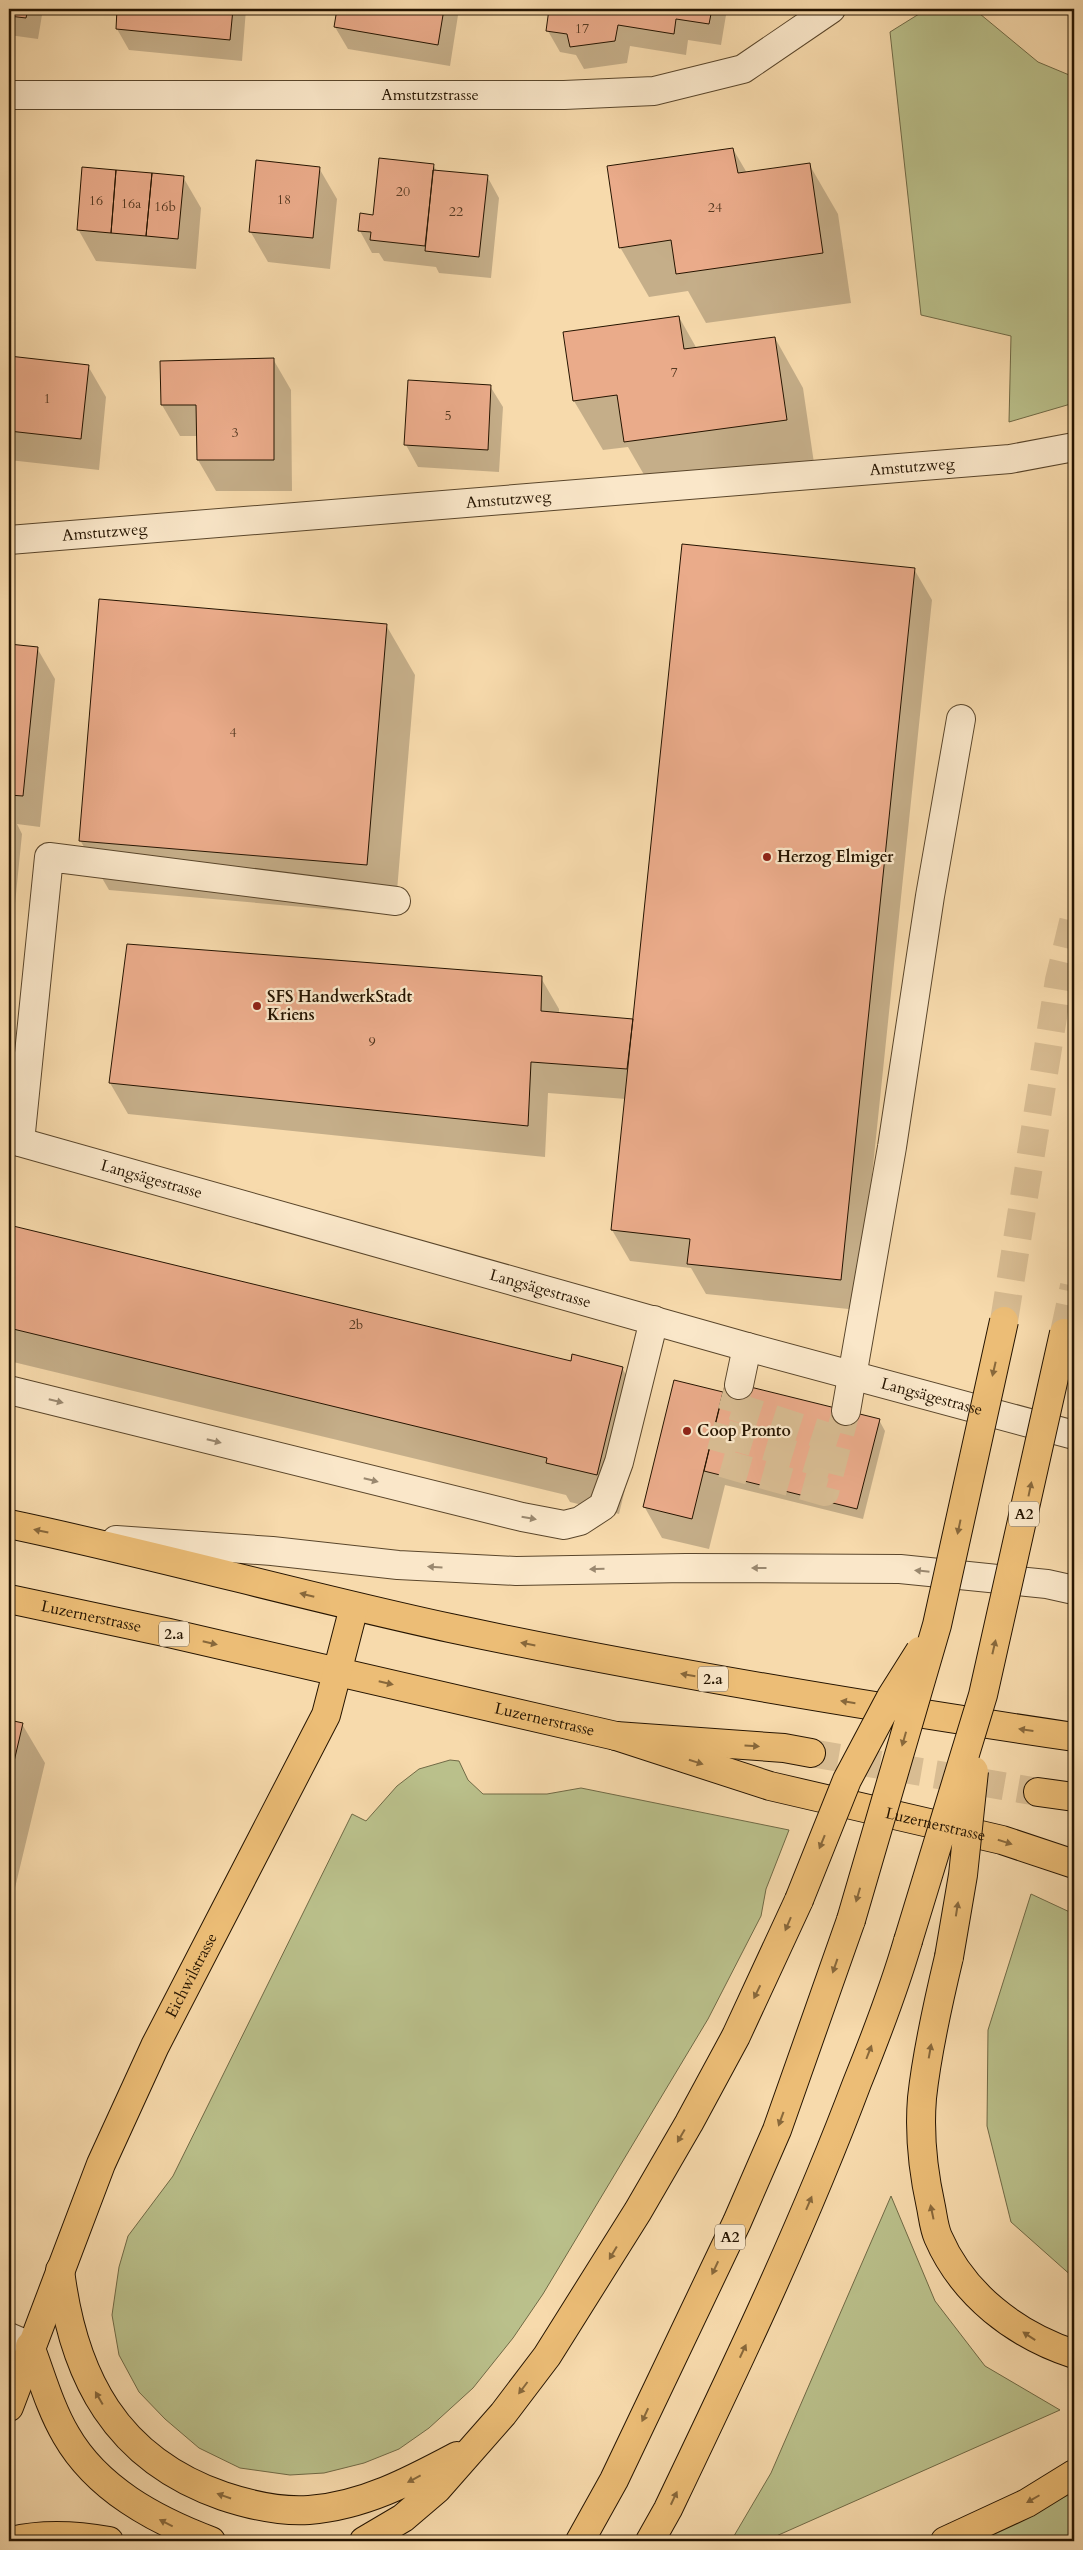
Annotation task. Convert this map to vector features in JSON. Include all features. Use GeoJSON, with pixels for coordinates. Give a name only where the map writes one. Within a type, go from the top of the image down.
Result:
{"type":"FeatureCollection","features":[{"type":"Feature","properties":{"kind":"main road","name":"A2"},"geometry":{"type":"LineString","coordinates":[[580,2541],[614,2480],[777,2130],[851,1920],[937,1625],[1004,1321]]}},
{"type":"Feature","properties":{"kind":"main road","name":"A2"},"geometry":{"type":"LineString","coordinates":[[650,2541],[668,2509],[778,2278],[840,2130],[895,1985],[983,1695],[1064,1333]]}},
{"type":"Feature","properties":{"kind":"main road","name":"2.a"},"geometry":{"type":"LineString","coordinates":[[9,1524],[354,1607],[661,1670],[1074,1737]]}},
{"type":"Feature","properties":{"kind":"main road","name":"Luzernerstrasse"},"geometry":{"type":"LineString","coordinates":[[9,1599],[616,1736],[770,1786],[1002,1840],[1074,1864]]}},
{"type":"Feature","properties":{"kind":"main road","name":"Eichwilstrasse"},"geometry":{"type":"LineString","coordinates":[[9,2407],[20,2341],[60,2270],[101,2164],[155,2046],[326,1715],[339,1672],[354,1607]]}},
{"type":"Feature","properties":{"kind":"main road"},"geometry":{"type":"LineString","coordinates":[[364,2541],[403,2518],[437,2489],[503,2414],[547,2356],[638,2211],[736,2036],[799,1900],[847,1780],[891,1697],[937,1625]]}},
{"type":"Feature","properties":{"kind":"main road"},"geometry":{"type":"LineString","coordinates":[[983,1695],[963,1875],[950,1957],[940,1998],[922,2098],[921,2145],[926,2184],[937,2236],[951,2262],[991,2310],[1035,2340],[1074,2354]]}},
{"type":"Feature","properties":{"kind":"main road"},"geometry":{"type":"LineString","coordinates":[[616,1736],[784,1748],[811,1753]]}},
{"type":"Feature","properties":{"kind":"main road"},"geometry":{"type":"LineString","coordinates":[[1038,1792],[1074,1796]]}},
{"type":"Feature","properties":{"kind":"main road"},"geometry":{"type":"LineString","coordinates":[[60,2270],[65,2312],[83,2364],[102,2403],[115,2424],[134,2443],[162,2466],[199,2487],[236,2500],[271,2508],[308,2510],[374,2496],[399,2487],[472,2448]]}},
{"type":"Feature","properties":{"kind":"main road"},"geometry":{"type":"LineString","coordinates":[[20,2341],[66,2435],[90,2466],[126,2499],[152,2516],[211,2541]]}},
{"type":"Feature","properties":{"kind":"main road"},"geometry":{"type":"LineString","coordinates":[[945,2541],[1028,2502],[1074,2474]]}},
{"type":"Feature","properties":{"kind":"main road"},"geometry":{"type":"LineString","coordinates":[[11,2541],[30,2536],[76,2535],[109,2541]]}},
{"type":"Feature","properties":{"kind":"street","name":"Amstutzstrasse"},"geometry":{"type":"LineString","coordinates":[[9,95],[564,96],[654,91],[743,69],[832,9]]}},
{"type":"Feature","properties":{"kind":"street","name":"Amstutzweg"},"geometry":{"type":"LineString","coordinates":[[9,540],[1010,459],[1074,447]]}},
{"type":"Feature","properties":{"kind":"street"},"geometry":{"type":"LineString","coordinates":[[846,1411],[892,1147],[930,896],[961,719]]}},
{"type":"Feature","properties":{"kind":"street"},"geometry":{"type":"LineString","coordinates":[[14,1141],[49,857],[396,901]]}},
{"type":"Feature","properties":{"kind":"street","name":"Langsägestrasse"},"geometry":{"type":"LineString","coordinates":[[14,1141],[747,1347],[1074,1435]]}},
{"type":"Feature","properties":{"kind":"street"},"geometry":{"type":"LineString","coordinates":[[9,1390],[522,1517],[564,1525],[580,1521],[603,1506],[619,1462],[654,1320]]}},
{"type":"Feature","properties":{"kind":"street"},"geometry":{"type":"LineString","coordinates":[[739,1384],[747,1347]]}},
{"type":"Feature","properties":{"kind":"street"},"geometry":{"type":"LineString","coordinates":[[73,1538],[272,1550],[398,1565],[516,1571],[715,1568],[900,1569],[1047,1584],[1074,1590]]}},
{"type":"Feature","properties":{"kind":"green space"},"geometry":{"type":"Polygon","coordinates":[[[927,9],[974,9],[1038,62],[1074,77],[1074,403],[1009,422],[1011,336],[921,315],[890,32],[927,9]]]}},
{"type":"Feature","properties":{"kind":"green space"},"geometry":{"type":"Polygon","coordinates":[[[450,1760],[459,1761],[468,1780],[483,1794],[547,1794],[581,1788],[789,1830],[766,1889],[761,1916],[708,2019],[543,2294],[513,2338],[473,2388],[429,2428],[399,2449],[364,2463],[324,2473],[290,2475],[240,2468],[199,2448],[165,2419],[139,2392],[119,2355],[112,2315],[119,2267],[128,2236],[173,2176],[352,1814],[366,1821],[397,1786],[419,1769],[450,1760]]]}},
{"type":"Feature","properties":{"kind":"green space"},"geometry":{"type":"Polygon","coordinates":[[[1031,1894],[1074,1914],[1074,2278],[1011,2222],[987,2126],[988,2030],[1031,1894]]]}},
{"type":"Feature","properties":{"kind":"green space"},"geometry":{"type":"Polygon","coordinates":[[[891,2196],[935,2301],[985,2366],[1060,2410],[765,2541],[731,2541],[771,2473],[891,2196]]]}},
{"type":"Feature","properties":{"kind":"green space"},"geometry":{"type":"Polygon","coordinates":[[[1074,2492],[1074,2541],[976,2541],[1074,2492]]]}},
{"type":"Feature","properties":{"kind":"building"},"geometry":{"type":"Polygon","coordinates":[[[9,9],[28,9],[26,18],[9,16],[9,9]]]}},
{"type":"Feature","properties":{"kind":"building"},"geometry":{"type":"Polygon","coordinates":[[[117,9],[233,9],[230,40],[116,29],[117,9]]]}},
{"type":"Feature","properties":{"kind":"building"},"geometry":{"type":"Polygon","coordinates":[[[337,9],[444,9],[438,45],[334,27],[337,9]]]}},
{"type":"Feature","properties":{"kind":"building"},"geometry":{"type":"Polygon","coordinates":[[[549,9],[712,9],[709,24],[676,19],[674,34],[618,25],[615,41],[570,47],[567,34],[546,31],[549,9]]]}},
{"type":"Feature","properties":{"kind":"building"},"geometry":{"type":"Polygon","coordinates":[[[733,148],[738,173],[810,163],[823,253],[676,274],[671,240],[619,248],[607,166],[733,148]]]}},
{"type":"Feature","properties":{"kind":"building"},"geometry":{"type":"Polygon","coordinates":[[[379,158],[434,164],[425,246],[370,240],[371,232],[358,231],[360,213],[373,215],[379,158]]]}},
{"type":"Feature","properties":{"kind":"building"},"geometry":{"type":"Polygon","coordinates":[[[256,160],[320,167],[313,238],[249,232],[256,160]]]}},
{"type":"Feature","properties":{"kind":"building"},"geometry":{"type":"Polygon","coordinates":[[[82,167],[116,170],[111,233],[77,230],[82,167]]]}},
{"type":"Feature","properties":{"kind":"building"},"geometry":{"type":"Polygon","coordinates":[[[116,170],[152,173],[146,236],[111,233],[116,170]]]}},
{"type":"Feature","properties":{"kind":"building"},"geometry":{"type":"Polygon","coordinates":[[[433,170],[488,175],[479,257],[425,251],[433,170]]]}},
{"type":"Feature","properties":{"kind":"building"},"geometry":{"type":"Polygon","coordinates":[[[152,173],[184,176],[178,239],[146,236],[152,173]]]}},
{"type":"Feature","properties":{"kind":"building"},"geometry":{"type":"Polygon","coordinates":[[[679,316],[684,349],[775,337],[787,420],[624,442],[617,395],[573,401],[563,332],[679,316]]]}},
{"type":"Feature","properties":{"kind":"building"},"geometry":{"type":"Polygon","coordinates":[[[9,356],[89,365],[81,439],[9,431],[9,356]]]}},
{"type":"Feature","properties":{"kind":"building"},"geometry":{"type":"Polygon","coordinates":[[[274,358],[274,460],[197,460],[196,405],[161,405],[160,361],[274,358]]]}},
{"type":"Feature","properties":{"kind":"building"},"geometry":{"type":"Polygon","coordinates":[[[408,380],[491,385],[488,450],[404,445],[408,380]]]}},
{"type":"Feature","properties":{"kind":"building","name":"Herzog Elmiger"},"geometry":{"type":"Polygon","coordinates":[[[682,544],[915,568],[841,1280],[687,1264],[690,1239],[611,1230],[682,544]]]}},
{"type":"Feature","properties":{"kind":"building"},"geometry":{"type":"Polygon","coordinates":[[[99,599],[387,624],[367,865],[79,841],[99,599]]]}},
{"type":"Feature","properties":{"kind":"building"},"geometry":{"type":"Polygon","coordinates":[[[9,644],[38,647],[23,796],[9,795],[9,644]]]}},
{"type":"Feature","properties":{"kind":"building"},"geometry":{"type":"Polygon","coordinates":[[[127,944],[542,976],[541,1011],[633,1019],[627,1069],[531,1062],[528,1126],[109,1083],[127,944]]]}},
{"type":"Feature","properties":{"kind":"building"},"geometry":{"type":"Polygon","coordinates":[[[9,1225],[571,1361],[572,1354],[623,1367],[597,1475],[546,1463],[547,1458],[9,1328],[9,1225]]]}},
{"type":"Feature","properties":{"kind":"building","name":"Coop Pronto"},"geometry":{"type":"Polygon","coordinates":[[[674,1380],[723,1392],[692,1519],[643,1507],[674,1380]]]}},
{"type":"Feature","properties":{"kind":"building"},"geometry":{"type":"Polygon","coordinates":[[[726,1381],[880,1419],[857,1509],[704,1471],[726,1381]]]}},
{"type":"Feature","properties":{"kind":"building"},"geometry":{"type":"Polygon","coordinates":[[[9,1720],[23,1723],[9,1783],[9,1720]]]}},
{"type":"Feature","properties":{"kind":"tunnel"},"geometry":{"type":"LineString","coordinates":[[1004,1321],[1059,980],[1074,918]]}},
{"type":"Feature","properties":{"kind":"tunnel"},"geometry":{"type":"LineString","coordinates":[[1064,1333],[1074,1286]]}},
{"type":"Feature","properties":{"kind":"tunnel"},"geometry":{"type":"LineString","coordinates":[[739,1385],[718,1462],[825,1492],[846,1411]]}},
{"type":"Feature","properties":{"kind":"tunnel"},"geometry":{"type":"LineString","coordinates":[[733,1406],[838,1440]]}},
{"type":"Feature","properties":{"kind":"tunnel"},"geometry":{"type":"LineString","coordinates":[[726,1434],[831,1466]]}},
{"type":"Feature","properties":{"kind":"tunnel"},"geometry":{"type":"LineString","coordinates":[[811,1753],[1038,1792]]}},
{"type":"Feature","properties":{"kind":"place","name":"Herzog Elmiger"},"geometry":{"type":"Point","coordinates":[767,857]}},
{"type":"Feature","properties":{"kind":"place","name":"SFS HandwerkStadt Kriens"},"geometry":{"type":"Point","coordinates":[257,1006]}},
{"type":"Feature","properties":{"kind":"place","name":"Coop Pronto"},"geometry":{"type":"Point","coordinates":[687,1431]}}]}
